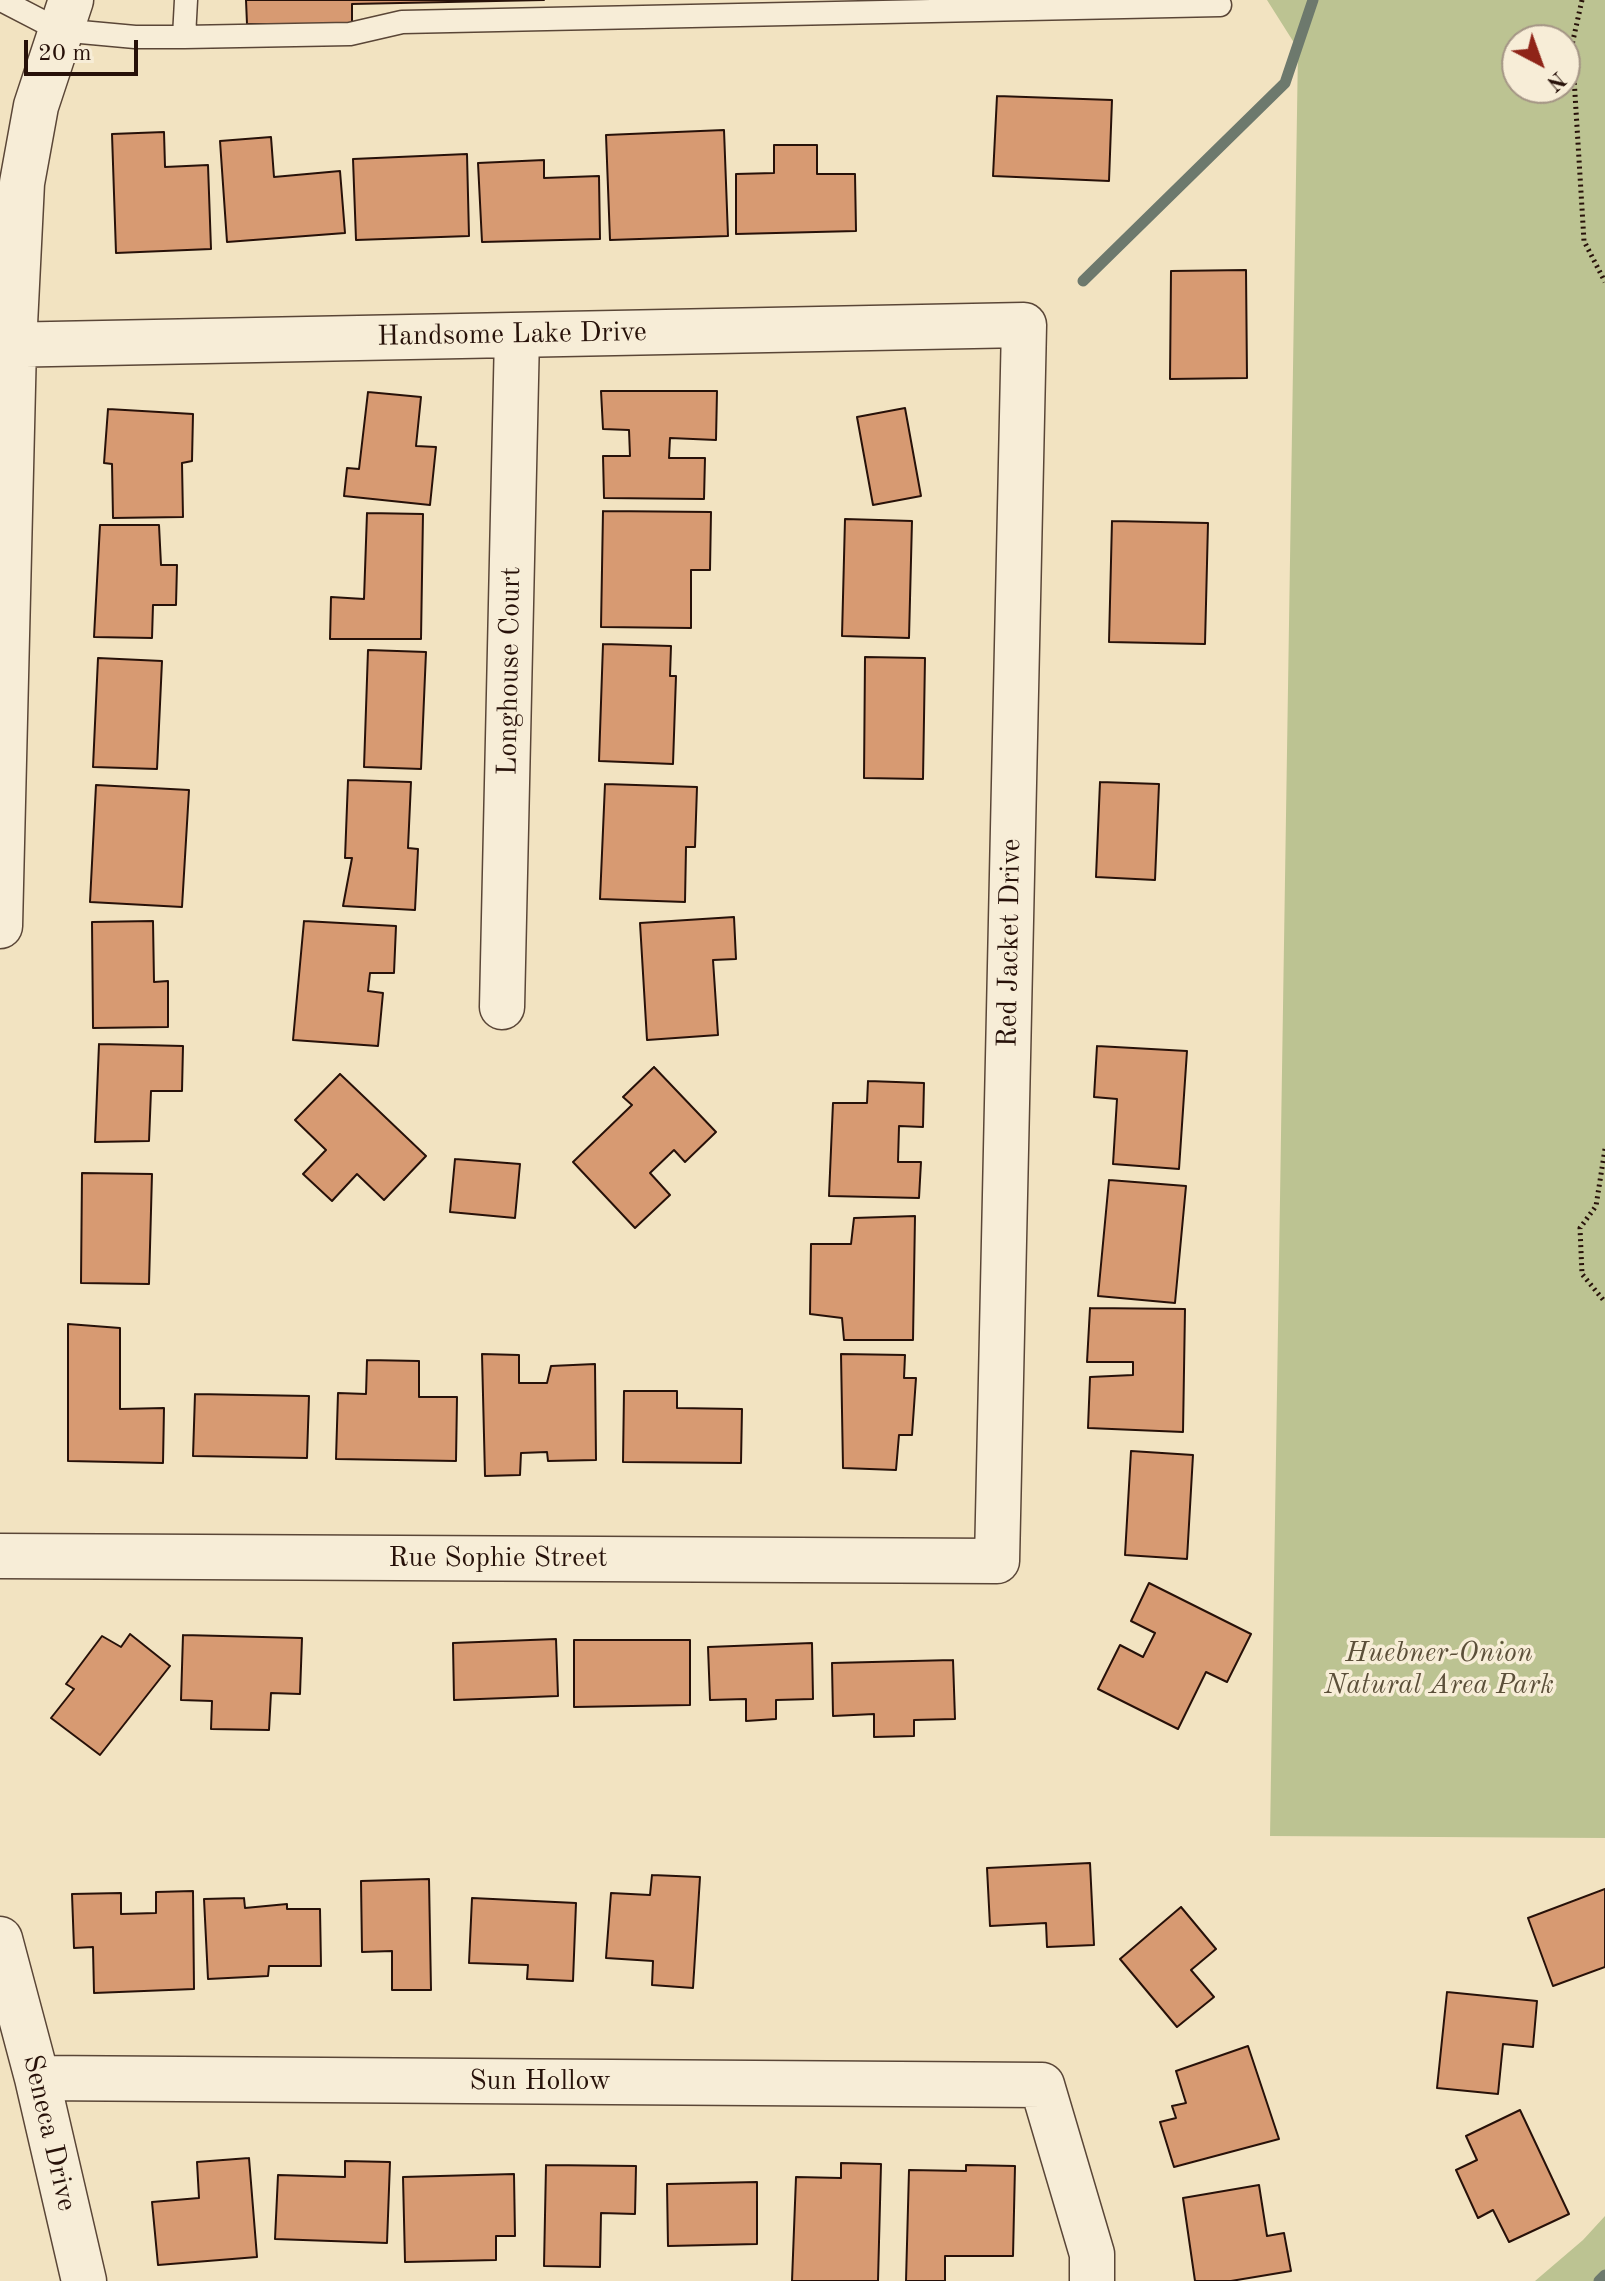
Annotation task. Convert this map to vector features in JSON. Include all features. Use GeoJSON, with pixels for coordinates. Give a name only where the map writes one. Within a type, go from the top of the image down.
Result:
{"type":"FeatureCollection","features":[{"type":"Feature","properties":{"kind":"street"},"geometry":{"type":"LineString","coordinates":[[0,926],[7,345],[22,183],[36,106],[65,15]]}},
{"type":"Feature","properties":{"kind":"street","name":"Handsome Lake Drive"},"geometry":{"type":"LineString","coordinates":[[7,345],[1024,325]]}},
{"type":"Feature","properties":{"kind":"street","name":"Red Jacket Drive"},"geometry":{"type":"LineString","coordinates":[[997,1561],[1024,325]]}},
{"type":"Feature","properties":{"kind":"street","name":"Longhouse Court"},"geometry":{"type":"LineString","coordinates":[[502,1007],[517,335]]}},
{"type":"Feature","properties":{"kind":"street","name":"Rue Sophie Street"},"geometry":{"type":"LineString","coordinates":[[0,1556],[997,1561]]}},
{"type":"Feature","properties":{"kind":"street","name":"Seneca Drive"},"geometry":{"type":"LineString","coordinates":[[0,1939],[37,2078],[84,2281]]}},
{"type":"Feature","properties":{"kind":"street","name":"Sun Hollow"},"geometry":{"type":"LineString","coordinates":[[37,2078],[1042,2085],[1092,2254],[1092,2281]]}},
{"type":"Feature","properties":{"kind":"lane"},"geometry":{"type":"LineString","coordinates":[[1,0],[65,15],[135,37],[350,34],[402,22],[1220,5],[1217,0]]}},
{"type":"Feature","properties":{"kind":"lane"},"geometry":{"type":"LineString","coordinates":[[184,37],[186,0]]}},
{"type":"Feature","properties":{"kind":"path"},"geometry":{"type":"LineString","coordinates":[[1582,0],[1572,45],[1584,241],[1605,282]]}},
{"type":"Feature","properties":{"kind":"path"},"geometry":{"type":"LineString","coordinates":[[1605,1149],[1596,1206],[1580,1228],[1582,1274],[1605,1302]]}},
{"type":"Feature","properties":{"kind":"green space","name":"Huebner-Onion Natural Area Park"},"geometry":{"type":"Polygon","coordinates":[[[1267,0],[1605,0],[1605,1838],[1270,1836],[1298,49],[1267,0]]]}},
{"type":"Feature","properties":{"kind":"green space"},"geometry":{"type":"Polygon","coordinates":[[[1605,2216],[1605,2281],[1535,2281],[1583,2240],[1605,2216]]]}},
{"type":"Feature","properties":{"kind":"building"},"geometry":{"type":"Polygon","coordinates":[[[246,0],[544,0],[352,4],[352,24],[247,24],[246,0]]]}},
{"type":"Feature","properties":{"kind":"building"},"geometry":{"type":"Polygon","coordinates":[[[997,96],[1112,100],[1109,181],[993,176],[997,96]]]}},
{"type":"Feature","properties":{"kind":"building"},"geometry":{"type":"Polygon","coordinates":[[[724,130],[728,236],[610,240],[606,135],[724,130]]]}},
{"type":"Feature","properties":{"kind":"building"},"geometry":{"type":"Polygon","coordinates":[[[164,132],[165,167],[208,165],[211,249],[116,253],[112,134],[164,132]]]}},
{"type":"Feature","properties":{"kind":"building"},"geometry":{"type":"Polygon","coordinates":[[[271,137],[274,177],[340,171],[345,233],[227,242],[220,141],[271,137]]]}},
{"type":"Feature","properties":{"kind":"building"},"geometry":{"type":"Polygon","coordinates":[[[774,145],[817,145],[817,174],[855,174],[856,231],[736,234],[736,174],[774,173],[774,145]]]}},
{"type":"Feature","properties":{"kind":"building"},"geometry":{"type":"Polygon","coordinates":[[[467,154],[469,236],[356,240],[353,159],[467,154]]]}},
{"type":"Feature","properties":{"kind":"building"},"geometry":{"type":"Polygon","coordinates":[[[544,160],[544,178],[599,176],[600,239],[482,242],[478,163],[544,160]]]}},
{"type":"Feature","properties":{"kind":"building"},"geometry":{"type":"Polygon","coordinates":[[[1246,270],[1247,378],[1170,379],[1171,271],[1246,270]]]}},
{"type":"Feature","properties":{"kind":"building"},"geometry":{"type":"Polygon","coordinates":[[[601,391],[717,391],[716,440],[670,438],[669,458],[705,458],[704,499],[604,498],[603,456],[630,456],[629,430],[603,429],[601,391]]]}},
{"type":"Feature","properties":{"kind":"building"},"geometry":{"type":"Polygon","coordinates":[[[368,392],[421,397],[416,446],[436,447],[430,505],[344,496],[347,468],[359,469],[368,392]]]}},
{"type":"Feature","properties":{"kind":"building"},"geometry":{"type":"Polygon","coordinates":[[[905,408],[921,496],[873,505],[857,417],[905,408]]]}},
{"type":"Feature","properties":{"kind":"building"},"geometry":{"type":"Polygon","coordinates":[[[108,409],[193,414],[192,461],[182,463],[183,517],[113,518],[112,464],[104,463],[108,409]]]}},
{"type":"Feature","properties":{"kind":"building"},"geometry":{"type":"Polygon","coordinates":[[[603,511],[711,512],[710,570],[691,570],[691,628],[601,627],[603,511]]]}},
{"type":"Feature","properties":{"kind":"building"},"geometry":{"type":"Polygon","coordinates":[[[367,513],[423,514],[421,639],[330,639],[331,597],[364,599],[367,513]]]}},
{"type":"Feature","properties":{"kind":"building"},"geometry":{"type":"Polygon","coordinates":[[[845,519],[912,521],[909,638],[842,636],[845,519]]]}},
{"type":"Feature","properties":{"kind":"building"},"geometry":{"type":"Polygon","coordinates":[[[1112,521],[1208,523],[1205,644],[1109,642],[1112,521]]]}},
{"type":"Feature","properties":{"kind":"building"},"geometry":{"type":"Polygon","coordinates":[[[100,525],[159,525],[161,565],[177,565],[176,605],[153,605],[152,638],[94,637],[100,525]]]}},
{"type":"Feature","properties":{"kind":"building"},"geometry":{"type":"Polygon","coordinates":[[[603,644],[671,646],[670,676],[676,676],[673,764],[599,761],[603,644]]]}},
{"type":"Feature","properties":{"kind":"building"},"geometry":{"type":"Polygon","coordinates":[[[368,650],[426,652],[421,769],[364,767],[368,650]]]}},
{"type":"Feature","properties":{"kind":"building"},"geometry":{"type":"Polygon","coordinates":[[[865,657],[925,658],[923,779],[864,778],[865,657]]]}},
{"type":"Feature","properties":{"kind":"building"},"geometry":{"type":"Polygon","coordinates":[[[98,658],[162,661],[157,769],[93,767],[98,658]]]}},
{"type":"Feature","properties":{"kind":"building"},"geometry":{"type":"Polygon","coordinates":[[[348,780],[411,782],[408,848],[418,849],[415,910],[343,906],[352,858],[345,858],[348,780]]]}},
{"type":"Feature","properties":{"kind":"building"},"geometry":{"type":"Polygon","coordinates":[[[1100,782],[1159,784],[1155,880],[1096,877],[1100,782]]]}},
{"type":"Feature","properties":{"kind":"building"},"geometry":{"type":"Polygon","coordinates":[[[605,784],[697,787],[695,847],[686,847],[685,902],[600,899],[605,784]]]}},
{"type":"Feature","properties":{"kind":"building"},"geometry":{"type":"Polygon","coordinates":[[[96,785],[189,790],[182,907],[90,902],[96,785]]]}},
{"type":"Feature","properties":{"kind":"building"},"geometry":{"type":"Polygon","coordinates":[[[734,917],[736,959],[713,960],[718,1035],[647,1040],[640,923],[734,917]]]}},
{"type":"Feature","properties":{"kind":"building"},"geometry":{"type":"Polygon","coordinates":[[[153,921],[154,982],[168,981],[168,1027],[93,1028],[92,922],[153,921]]]}},
{"type":"Feature","properties":{"kind":"building"},"geometry":{"type":"Polygon","coordinates":[[[304,921],[396,926],[394,973],[370,973],[368,991],[383,993],[378,1046],[293,1040],[304,921]]]}},
{"type":"Feature","properties":{"kind":"building"},"geometry":{"type":"Polygon","coordinates":[[[99,1044],[183,1046],[182,1091],[151,1091],[149,1141],[95,1142],[99,1044]]]}},
{"type":"Feature","properties":{"kind":"building"},"geometry":{"type":"Polygon","coordinates":[[[1097,1046],[1187,1051],[1179,1169],[1113,1164],[1117,1099],[1094,1097],[1097,1046]]]}},
{"type":"Feature","properties":{"kind":"building"},"geometry":{"type":"Polygon","coordinates":[[[654,1067],[716,1132],[685,1162],[674,1150],[650,1173],[670,1195],[635,1228],[573,1162],[632,1105],[623,1097],[654,1067]]]}},
{"type":"Feature","properties":{"kind":"building"},"geometry":{"type":"Polygon","coordinates":[[[340,1074],[426,1156],[384,1200],[357,1174],[332,1201],[303,1174],[326,1150],[295,1120],[340,1074]]]}},
{"type":"Feature","properties":{"kind":"building"},"geometry":{"type":"Polygon","coordinates":[[[868,1081],[924,1083],[923,1127],[899,1126],[898,1162],[921,1162],[919,1198],[829,1196],[833,1103],[867,1103],[868,1081]]]}},
{"type":"Feature","properties":{"kind":"building"},"geometry":{"type":"Polygon","coordinates":[[[455,1159],[520,1164],[515,1218],[450,1212],[455,1159]]]}},
{"type":"Feature","properties":{"kind":"building"},"geometry":{"type":"Polygon","coordinates":[[[82,1173],[152,1174],[149,1284],[81,1283],[82,1173]]]}},
{"type":"Feature","properties":{"kind":"building"},"geometry":{"type":"Polygon","coordinates":[[[1109,1180],[1186,1186],[1175,1303],[1098,1296],[1109,1180]]]}},
{"type":"Feature","properties":{"kind":"building"},"geometry":{"type":"Polygon","coordinates":[[[915,1216],[913,1340],[844,1340],[842,1318],[810,1314],[811,1244],[851,1244],[854,1218],[915,1216]]]}},
{"type":"Feature","properties":{"kind":"building"},"geometry":{"type":"Polygon","coordinates":[[[1090,1308],[1185,1309],[1183,1432],[1088,1428],[1090,1377],[1133,1375],[1133,1362],[1087,1362],[1090,1308]]]}},
{"type":"Feature","properties":{"kind":"building"},"geometry":{"type":"Polygon","coordinates":[[[68,1324],[120,1328],[120,1409],[164,1408],[163,1463],[68,1461],[68,1324]]]}},
{"type":"Feature","properties":{"kind":"building"},"geometry":{"type":"Polygon","coordinates":[[[482,1354],[519,1355],[519,1383],[547,1383],[551,1366],[595,1364],[596,1460],[548,1461],[547,1452],[521,1453],[520,1475],[485,1476],[482,1354]]]}},
{"type":"Feature","properties":{"kind":"building"},"geometry":{"type":"Polygon","coordinates":[[[841,1354],[905,1355],[904,1378],[916,1378],[912,1435],[899,1435],[896,1470],[843,1468],[841,1354]]]}},
{"type":"Feature","properties":{"kind":"building"},"geometry":{"type":"Polygon","coordinates":[[[367,1360],[419,1361],[419,1397],[457,1397],[456,1461],[336,1459],[338,1393],[366,1394],[367,1360]]]}},
{"type":"Feature","properties":{"kind":"building"},"geometry":{"type":"Polygon","coordinates":[[[624,1391],[677,1391],[677,1408],[742,1409],[741,1463],[623,1462],[624,1391]]]}},
{"type":"Feature","properties":{"kind":"building"},"geometry":{"type":"Polygon","coordinates":[[[195,1394],[309,1396],[307,1458],[193,1456],[195,1394]]]}},
{"type":"Feature","properties":{"kind":"building"},"geometry":{"type":"Polygon","coordinates":[[[1131,1451],[1193,1455],[1187,1559],[1125,1555],[1131,1451]]]}},
{"type":"Feature","properties":{"kind":"building"},"geometry":{"type":"Polygon","coordinates":[[[1149,1583],[1251,1634],[1227,1682],[1206,1672],[1178,1729],[1098,1689],[1120,1645],[1143,1657],[1155,1633],[1131,1621],[1149,1583]]]}},
{"type":"Feature","properties":{"kind":"building"},"geometry":{"type":"Polygon","coordinates":[[[130,1634],[170,1666],[100,1755],[51,1718],[74,1689],[66,1684],[102,1636],[121,1647],[130,1634]]]}},
{"type":"Feature","properties":{"kind":"building"},"geometry":{"type":"Polygon","coordinates":[[[183,1635],[302,1638],[300,1694],[271,1693],[269,1730],[211,1729],[212,1701],[181,1700],[183,1635]]]}},
{"type":"Feature","properties":{"kind":"building"},"geometry":{"type":"Polygon","coordinates":[[[556,1639],[558,1696],[454,1700],[453,1643],[556,1639]]]}},
{"type":"Feature","properties":{"kind":"building"},"geometry":{"type":"Polygon","coordinates":[[[574,1640],[690,1640],[690,1705],[574,1707],[574,1640]]]}},
{"type":"Feature","properties":{"kind":"building"},"geometry":{"type":"Polygon","coordinates":[[[812,1643],[813,1699],[776,1700],[776,1719],[746,1721],[746,1699],[710,1700],[708,1647],[812,1643]]]}},
{"type":"Feature","properties":{"kind":"building"},"geometry":{"type":"Polygon","coordinates":[[[953,1660],[955,1719],[914,1720],[914,1736],[874,1737],[874,1714],[833,1716],[832,1663],[953,1660]]]}},
{"type":"Feature","properties":{"kind":"building"},"geometry":{"type":"Polygon","coordinates":[[[1090,1863],[1094,1945],[1047,1947],[1046,1923],[990,1926],[987,1868],[1090,1863]]]}},
{"type":"Feature","properties":{"kind":"building"},"geometry":{"type":"Polygon","coordinates":[[[652,1875],[700,1877],[693,1988],[652,1985],[653,1961],[606,1958],[611,1893],[650,1895],[652,1875]]]}},
{"type":"Feature","properties":{"kind":"building"},"geometry":{"type":"Polygon","coordinates":[[[429,1879],[431,1990],[392,1990],[392,1951],[362,1952],[361,1881],[429,1879]]]}},
{"type":"Feature","properties":{"kind":"building"},"geometry":{"type":"Polygon","coordinates":[[[1605,1889],[1605,1967],[1553,1986],[1528,1918],[1605,1889]]]}},
{"type":"Feature","properties":{"kind":"building"},"geometry":{"type":"Polygon","coordinates":[[[193,1891],[194,1989],[94,1993],[93,1947],[74,1948],[72,1894],[121,1893],[121,1914],[156,1913],[156,1892],[193,1891]]]}},
{"type":"Feature","properties":{"kind":"building"},"geometry":{"type":"Polygon","coordinates":[[[244,1898],[245,1908],[287,1904],[287,1909],[320,1909],[321,1966],[269,1966],[268,1976],[208,1979],[204,1899],[244,1898]]]}},
{"type":"Feature","properties":{"kind":"building"},"geometry":{"type":"Polygon","coordinates":[[[472,1898],[576,1903],[573,1981],[527,1979],[528,1965],[469,1963],[472,1898]]]}},
{"type":"Feature","properties":{"kind":"building"},"geometry":{"type":"Polygon","coordinates":[[[1181,1907],[1216,1949],[1191,1970],[1214,1997],[1177,2027],[1120,1959],[1181,1907]]]}},
{"type":"Feature","properties":{"kind":"building"},"geometry":{"type":"Polygon","coordinates":[[[1447,1992],[1537,2001],[1533,2047],[1503,2044],[1498,2094],[1437,2088],[1447,1992]]]}},
{"type":"Feature","properties":{"kind":"building"},"geometry":{"type":"Polygon","coordinates":[[[1248,2046],[1279,2139],[1174,2167],[1160,2122],[1176,2118],[1172,2106],[1186,2103],[1176,2071],[1248,2046]]]}},
{"type":"Feature","properties":{"kind":"building"},"geometry":{"type":"Polygon","coordinates":[[[1520,2110],[1569,2214],[1509,2242],[1493,2210],[1478,2218],[1456,2170],[1477,2160],[1466,2136],[1520,2110]]]}},
{"type":"Feature","properties":{"kind":"building"},"geometry":{"type":"Polygon","coordinates":[[[249,2158],[257,2257],[158,2265],[152,2202],[199,2198],[197,2162],[249,2158]]]}},
{"type":"Feature","properties":{"kind":"building"},"geometry":{"type":"Polygon","coordinates":[[[345,2161],[390,2162],[387,2243],[275,2239],[278,2175],[345,2177],[345,2161]]]}},
{"type":"Feature","properties":{"kind":"building"},"geometry":{"type":"Polygon","coordinates":[[[841,2163],[881,2164],[878,2281],[792,2281],[796,2177],[841,2178],[841,2163]]]}},
{"type":"Feature","properties":{"kind":"building"},"geometry":{"type":"Polygon","coordinates":[[[546,2165],[636,2166],[635,2214],[601,2213],[600,2267],[544,2266],[546,2165]]]}},
{"type":"Feature","properties":{"kind":"building"},"geometry":{"type":"Polygon","coordinates":[[[966,2165],[1015,2166],[1013,2256],[945,2256],[945,2281],[906,2281],[909,2170],[966,2171],[966,2165]]]}},
{"type":"Feature","properties":{"kind":"building"},"geometry":{"type":"Polygon","coordinates":[[[514,2174],[515,2236],[496,2236],[496,2260],[405,2262],[403,2177],[514,2174]]]}},
{"type":"Feature","properties":{"kind":"building"},"geometry":{"type":"Polygon","coordinates":[[[757,2182],[757,2244],[668,2246],[667,2184],[757,2182]]]}},
{"type":"Feature","properties":{"kind":"building"},"geometry":{"type":"Polygon","coordinates":[[[1259,2185],[1267,2236],[1284,2233],[1291,2271],[1231,2281],[1195,2281],[1183,2198],[1259,2185]]]}},
{"type":"Feature","properties":{"kind":"waterway"},"geometry":{"type":"LineString","coordinates":[[1083,281],[1285,83],[1313,0]]}},
{"type":"Feature","properties":{"kind":"waterway"},"geometry":{"type":"LineString","coordinates":[[1599,2281],[1605,2275]]}}]}
